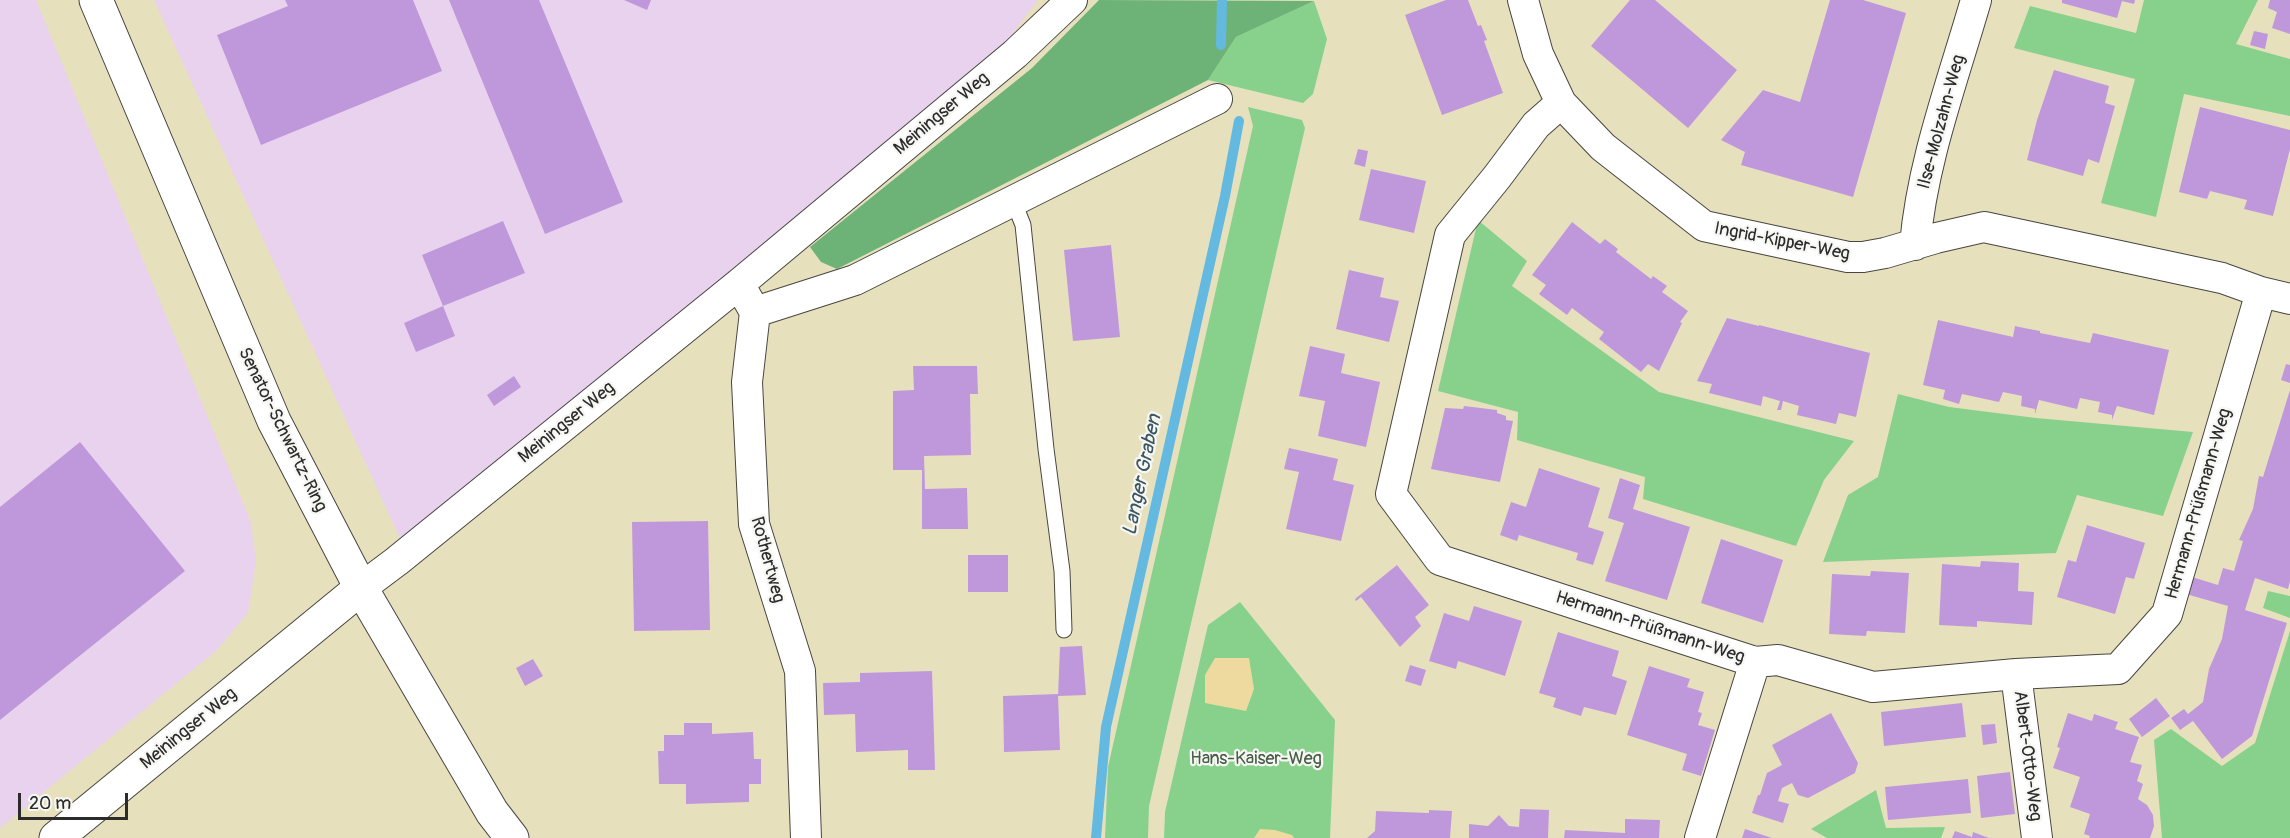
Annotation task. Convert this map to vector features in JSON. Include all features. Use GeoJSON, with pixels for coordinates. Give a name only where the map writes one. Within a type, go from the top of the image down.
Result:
{"type":"FeatureCollection","features":[{"type":"Feature","properties":{"kind":"main road","name":"Senator-Schwartz-Ring"},"geometry":{"type":"LineString","coordinates":[[96,0],[274,421],[361,588],[492,812],[512,838]]}},
{"type":"Feature","properties":{"kind":"main road","name":"Meiningser Weg"},"geometry":{"type":"LineString","coordinates":[[56,838],[361,588]]}},
{"type":"Feature","properties":{"kind":"street","name":"Meiningser Weg"},"geometry":{"type":"LineString","coordinates":[[361,588],[739,284],[1015,54],[1072,0]]}},
{"type":"Feature","properties":{"kind":"street","name":"Ingrid-Kipper-Weg"},"geometry":{"type":"LineString","coordinates":[[1522,0],[1538,54],[1561,103],[1603,147],[1704,226],[1848,257],[1863,257],[1984,227],[2222,278],[2261,292],[2290,299]]}},
{"type":"Feature","properties":{"kind":"street","name":"Ilse-Molzahn-Weg"},"geometry":{"type":"LineString","coordinates":[[1915,245],[1918,211],[1925,178],[1976,0]]}},
{"type":"Feature","properties":{"kind":"street"},"geometry":{"type":"LineString","coordinates":[[739,284],[755,312],[855,280],[1217,99]]}},
{"type":"Feature","properties":{"kind":"street","name":"Hermann-Prüßmann-Weg"},"geometry":{"type":"LineString","coordinates":[[1561,103],[1536,125],[1450,235],[1391,494],[1440,560],[1755,662],[1778,660],[1873,687],[2016,674],[2118,669],[2167,614],[2261,292]]}},
{"type":"Feature","properties":{"kind":"street","name":"Rothertweg"},"geometry":{"type":"LineString","coordinates":[[755,312],[747,382],[754,524],[800,671],[806,838]]}},
{"type":"Feature","properties":{"kind":"street"},"geometry":{"type":"LineString","coordinates":[[1700,838],[1755,662]]}},
{"type":"Feature","properties":{"kind":"street","name":"Albert-Otto-Weg"},"geometry":{"type":"LineString","coordinates":[[2016,674],[2037,838]]}},
{"type":"Feature","properties":{"kind":"lane"},"geometry":{"type":"LineString","coordinates":[[1013,200],[1023,225],[1046,449],[1062,571],[1064,630]]}},
{"type":"Feature","properties":{"kind":"shaded area"},"geometry":{"type":"Polygon","coordinates":[[[0,0],[36,0],[251,522],[256,561],[248,613],[216,651],[0,828],[0,0]]]}},
{"type":"Feature","properties":{"kind":"shaded area"},"geometry":{"type":"Polygon","coordinates":[[[154,0],[1038,0],[1000,50],[736,269],[401,541],[154,0]]]}},
{"type":"Feature","properties":{"kind":"green space"},"geometry":{"type":"Polygon","coordinates":[[[1099,0],[1314,1],[1236,37],[1208,80],[837,269],[821,262],[810,247],[1032,68],[1099,0]]]}},
{"type":"Feature","properties":{"kind":"green space"},"geometry":{"type":"Polygon","coordinates":[[[2144,0],[2258,0],[2236,44],[2290,59],[2290,116],[2184,94],[2156,217],[2101,203],[2135,79],[2014,48],[2030,6],[2136,33],[2144,0]]]}},
{"type":"Feature","properties":{"kind":"green space"},"geometry":{"type":"Polygon","coordinates":[[[1314,1],[1327,39],[1313,94],[1303,103],[1208,80],[1236,37],[1314,1]]]}},
{"type":"Feature","properties":{"kind":"green space"},"geometry":{"type":"Polygon","coordinates":[[[1248,107],[1302,120],[1305,128],[1149,806],[1148,838],[1105,838],[1108,767],[1253,126],[1248,107]]]}},
{"type":"Feature","properties":{"kind":"green space"},"geometry":{"type":"Polygon","coordinates":[[[1478,220],[1527,261],[1512,286],[1659,392],[1854,441],[1824,480],[1796,546],[1643,499],[1645,477],[1517,440],[1518,412],[1438,391],[1478,220]]]}},
{"type":"Feature","properties":{"kind":"green space"},"geometry":{"type":"Polygon","coordinates":[[[1898,394],[1949,407],[2036,418],[2193,432],[2163,516],[2077,495],[2056,553],[1823,562],[1848,495],[1878,477],[1898,394]]]}},
{"type":"Feature","properties":{"kind":"green space"},"geometry":{"type":"Polygon","coordinates":[[[2268,591],[2290,596],[2290,618],[2263,608],[2268,591]]]}},
{"type":"Feature","properties":{"kind":"green space","name":"Hans-Kaiser-Weg"},"geometry":{"type":"Polygon","coordinates":[[[1240,602],[1335,720],[1330,838],[1164,838],[1165,812],[1208,625],[1240,602]]]}},
{"type":"Feature","properties":{"kind":"green space"},"geometry":{"type":"Polygon","coordinates":[[[2290,631],[2290,838],[2162,838],[2154,740],[2171,729],[2222,766],[2255,743],[2290,631]]]}},
{"type":"Feature","properties":{"kind":"green space"},"geometry":{"type":"Polygon","coordinates":[[[1876,790],[1886,828],[1945,827],[1941,838],[1827,838],[1811,829],[1876,790]]]}},
{"type":"Feature","properties":{"kind":"sand"},"geometry":{"type":"Polygon","coordinates":[[[1215,658],[1249,658],[1254,689],[1246,711],[1205,703],[1205,675],[1215,658]]]}},
{"type":"Feature","properties":{"kind":"sand"},"geometry":{"type":"Polygon","coordinates":[[[1260,829],[1275,830],[1292,835],[1294,838],[1254,838],[1260,829]]]}},
{"type":"Feature","properties":{"kind":"building"},"geometry":{"type":"Polygon","coordinates":[[[285,0],[413,0],[442,71],[261,145],[217,35],[288,6],[285,0]]]}},
{"type":"Feature","properties":{"kind":"building"},"geometry":{"type":"Polygon","coordinates":[[[449,0],[539,0],[623,202],[545,234],[449,0]]]}},
{"type":"Feature","properties":{"kind":"building"},"geometry":{"type":"Polygon","coordinates":[[[624,0],[651,0],[647,10],[624,0]]]}},
{"type":"Feature","properties":{"kind":"building"},"geometry":{"type":"Polygon","coordinates":[[[1446,0],[1468,0],[1478,26],[1481,25],[1487,40],[1484,41],[1503,93],[1442,115],[1405,15],[1446,0]]]}},
{"type":"Feature","properties":{"kind":"building"},"geometry":{"type":"Polygon","coordinates":[[[1630,0],[1655,0],[1737,70],[1688,128],[1591,46],[1630,0]]]}},
{"type":"Feature","properties":{"kind":"building"},"geometry":{"type":"Polygon","coordinates":[[[1830,0],[1863,0],[1906,13],[1853,197],[1741,165],[1745,152],[1721,140],[1763,90],[1800,102],[1830,0]]]}},
{"type":"Feature","properties":{"kind":"building"},"geometry":{"type":"Polygon","coordinates":[[[2062,0],[2135,0],[2134,4],[2122,1],[2117,18],[2062,3],[2062,0]]]}},
{"type":"Feature","properties":{"kind":"building"},"geometry":{"type":"Polygon","coordinates":[[[2270,0],[2290,0],[2290,34],[2272,28],[2277,12],[2268,8],[2270,0]]]}},
{"type":"Feature","properties":{"kind":"building"},"geometry":{"type":"Polygon","coordinates":[[[2254,31],[2268,34],[2265,49],[2250,45],[2254,31]]]}},
{"type":"Feature","properties":{"kind":"building"},"geometry":{"type":"Polygon","coordinates":[[[2054,70],[2109,86],[2105,103],[2115,106],[2099,163],[2088,159],[2083,176],[2027,160],[2037,120],[2054,70]]]}},
{"type":"Feature","properties":{"kind":"building"},"geometry":{"type":"Polygon","coordinates":[[[2200,107],[2290,130],[2290,149],[2273,216],[2244,209],[2247,200],[2210,191],[2207,199],[2179,192],[2200,107]]]}},
{"type":"Feature","properties":{"kind":"building"},"geometry":{"type":"Polygon","coordinates":[[[1358,149],[1368,151],[1365,167],[1354,164],[1358,149]]]}},
{"type":"Feature","properties":{"kind":"building"},"geometry":{"type":"Polygon","coordinates":[[[1371,169],[1426,181],[1414,233],[1359,220],[1371,169]]]}},
{"type":"Feature","properties":{"kind":"building"},"geometry":{"type":"Polygon","coordinates":[[[503,221],[525,273],[443,306],[422,255],[503,221]]]}},
{"type":"Feature","properties":{"kind":"building"},"geometry":{"type":"Polygon","coordinates":[[[1572,222],[1600,244],[1605,239],[1618,249],[1616,252],[1651,279],[1653,276],[1667,286],[1662,292],[1688,311],[1680,322],[1682,323],[1659,371],[1648,364],[1641,372],[1599,339],[1604,332],[1572,308],[1567,315],[1539,294],[1546,285],[1532,275],[1572,222]]]}},
{"type":"Feature","properties":{"kind":"building"},"geometry":{"type":"Polygon","coordinates":[[[1111,245],[1120,337],[1073,341],[1064,250],[1111,245]]]}},
{"type":"Feature","properties":{"kind":"building"},"geometry":{"type":"Polygon","coordinates":[[[1349,270],[1384,278],[1380,297],[1399,301],[1389,342],[1336,329],[1349,270]]]}},
{"type":"Feature","properties":{"kind":"building"},"geometry":{"type":"Polygon","coordinates":[[[443,306],[455,336],[416,352],[404,323],[443,306]]]}},
{"type":"Feature","properties":{"kind":"building"},"geometry":{"type":"Polygon","coordinates":[[[1727,318],[1870,353],[1856,417],[1839,413],[1836,424],[1797,415],[1799,406],[1783,401],[1781,410],[1777,410],[1780,401],[1763,396],[1761,406],[1709,393],[1712,384],[1697,381],[1727,318]]]}},
{"type":"Feature","properties":{"kind":"building"},"geometry":{"type":"Polygon","coordinates":[[[1938,320],[2013,337],[2015,326],[2090,343],[2093,333],[2169,350],[2154,415],[2117,406],[2112,420],[2112,415],[2098,412],[2100,402],[2080,398],[2077,409],[2039,400],[2035,414],[2035,409],[2021,406],[2022,396],[2003,392],[1999,402],[1962,394],[1959,404],[1943,399],[1945,390],[1923,385],[1938,320]]]}},
{"type":"Feature","properties":{"kind":"building"},"geometry":{"type":"Polygon","coordinates":[[[1310,346],[1345,354],[1341,373],[1380,382],[1366,447],[1318,436],[1325,401],[1299,396],[1310,346]]]}},
{"type":"Feature","properties":{"kind":"building"},"geometry":{"type":"Polygon","coordinates":[[[2286,364],[2290,365],[2290,383],[2281,380],[2286,364]]]}},
{"type":"Feature","properties":{"kind":"building"},"geometry":{"type":"Polygon","coordinates":[[[913,366],[977,366],[978,394],[970,394],[971,455],[924,456],[925,489],[967,488],[968,529],[922,529],[922,470],[893,470],[893,391],[914,390],[913,366]]]}},
{"type":"Feature","properties":{"kind":"building"},"geometry":{"type":"Polygon","coordinates":[[[514,376],[521,387],[494,406],[487,395],[514,376]]]}},
{"type":"Feature","properties":{"kind":"building"},"geometry":{"type":"Polygon","coordinates":[[[2290,390],[2290,581],[2288,589],[2255,578],[2245,610],[2287,623],[2252,736],[2222,759],[2193,721],[2180,730],[2171,718],[2184,709],[2188,714],[2203,702],[2209,669],[2222,639],[2228,606],[2186,594],[2192,577],[2218,585],[2223,568],[2234,571],[2243,541],[2239,540],[2253,509],[2259,476],[2263,477],[2290,390]]]}},
{"type":"Feature","properties":{"kind":"building"},"geometry":{"type":"Polygon","coordinates":[[[1464,406],[1497,410],[1497,413],[1506,416],[1506,420],[1513,421],[1500,482],[1431,469],[1445,408],[1463,409],[1464,406]]]}},
{"type":"Feature","properties":{"kind":"building"},"geometry":{"type":"Polygon","coordinates":[[[80,442],[185,571],[0,720],[0,507],[80,442]]]}},
{"type":"Feature","properties":{"kind":"building"},"geometry":{"type":"Polygon","coordinates":[[[1289,448],[1338,459],[1333,480],[1354,485],[1341,541],[1286,529],[1299,472],[1284,469],[1289,448]]]}},
{"type":"Feature","properties":{"kind":"building"},"geometry":{"type":"Polygon","coordinates":[[[1539,468],[1600,488],[1588,527],[1604,532],[1593,565],[1576,560],[1578,553],[1519,535],[1517,541],[1500,535],[1511,502],[1526,507],[1539,468]]]}},
{"type":"Feature","properties":{"kind":"building"},"geometry":{"type":"Polygon","coordinates":[[[1620,478],[1640,485],[1633,509],[1690,527],[1667,600],[1605,581],[1624,523],[1608,518],[1620,478]]]}},
{"type":"Feature","properties":{"kind":"building"},"geometry":{"type":"Polygon","coordinates":[[[708,521],[710,630],[634,631],[632,522],[708,521]]]}},
{"type":"Feature","properties":{"kind":"building"},"geometry":{"type":"Polygon","coordinates":[[[2087,525],[2145,543],[2134,579],[2126,577],[2115,614],[2057,597],[2068,560],[2076,562],[2087,525]]]}},
{"type":"Feature","properties":{"kind":"building"},"geometry":{"type":"Polygon","coordinates":[[[1721,539],[1783,560],[1763,623],[1701,603],[1721,539]]]}},
{"type":"Feature","properties":{"kind":"building"},"geometry":{"type":"Polygon","coordinates":[[[968,555],[1008,555],[1008,592],[968,592],[968,555]]]}},
{"type":"Feature","properties":{"kind":"building"},"geometry":{"type":"Polygon","coordinates":[[[1981,561],[2019,563],[2018,591],[2034,592],[2032,625],[1977,621],[1977,627],[1939,625],[1942,564],[1980,567],[1981,561]]]}},
{"type":"Feature","properties":{"kind":"building"},"geometry":{"type":"Polygon","coordinates":[[[1397,565],[1429,605],[1415,617],[1421,626],[1400,647],[1361,597],[1356,601],[1355,599],[1397,565]]]}},
{"type":"Feature","properties":{"kind":"building"},"geometry":{"type":"Polygon","coordinates":[[[1871,571],[1909,573],[1905,633],[1867,631],[1866,636],[1829,634],[1832,574],[1870,576],[1871,571]]]}},
{"type":"Feature","properties":{"kind":"building"},"geometry":{"type":"Polygon","coordinates":[[[1474,606],[1522,621],[1505,676],[1458,661],[1456,669],[1429,661],[1444,613],[1469,621],[1474,606]]]}},
{"type":"Feature","properties":{"kind":"building"},"geometry":{"type":"Polygon","coordinates":[[[1558,632],[1619,651],[1612,676],[1627,681],[1616,715],[1584,707],[1581,716],[1553,707],[1556,698],[1539,693],[1558,632]]]}},
{"type":"Feature","properties":{"kind":"building"},"geometry":{"type":"Polygon","coordinates":[[[1082,646],[1086,695],[1058,696],[1060,647],[1082,646]]]}},
{"type":"Feature","properties":{"kind":"building"},"geometry":{"type":"Polygon","coordinates":[[[533,659],[543,676],[525,686],[516,668],[533,659]]]}},
{"type":"Feature","properties":{"kind":"building"},"geometry":{"type":"Polygon","coordinates":[[[1410,665],[1426,670],[1421,686],[1405,681],[1410,665]]]}},
{"type":"Feature","properties":{"kind":"building"},"geometry":{"type":"Polygon","coordinates":[[[1649,666],[1690,679],[1687,687],[1704,692],[1698,712],[1702,713],[1698,725],[1715,730],[1701,776],[1682,770],[1687,754],[1627,735],[1649,666]]]}},
{"type":"Feature","properties":{"kind":"building"},"geometry":{"type":"Polygon","coordinates":[[[932,671],[935,770],[908,770],[908,750],[856,752],[855,714],[824,715],[823,683],[860,682],[860,673],[932,671]]]}},
{"type":"Feature","properties":{"kind":"building"},"geometry":{"type":"Polygon","coordinates":[[[1058,694],[1060,750],[1004,752],[1003,696],[1058,694]]]}},
{"type":"Feature","properties":{"kind":"building"},"geometry":{"type":"Polygon","coordinates":[[[2156,698],[2170,716],[2142,737],[2129,719],[2156,698]]]}},
{"type":"Feature","properties":{"kind":"building"},"geometry":{"type":"Polygon","coordinates":[[[1962,703],[1966,737],[1884,746],[1881,712],[1962,703]]]}},
{"type":"Feature","properties":{"kind":"building"},"geometry":{"type":"Polygon","coordinates":[[[1831,713],[1858,763],[1855,773],[1808,798],[1798,795],[1792,783],[1782,788],[1778,801],[1789,804],[1783,823],[1752,813],[1767,773],[1782,765],[1772,745],[1831,713]]]}},
{"type":"Feature","properties":{"kind":"building"},"geometry":{"type":"Polygon","coordinates":[[[2068,713],[2092,721],[2094,714],[2118,722],[2115,729],[2139,737],[2130,762],[2142,765],[2137,781],[2143,784],[2138,799],[2147,805],[2153,815],[2154,826],[2150,838],[2089,838],[2090,836],[2084,834],[2090,814],[2070,807],[2080,777],[2053,768],[2068,713]]]}},
{"type":"Feature","properties":{"kind":"building"},"geometry":{"type":"Polygon","coordinates":[[[684,723],[712,723],[712,734],[753,732],[754,759],[761,759],[761,784],[749,784],[749,802],[686,804],[686,784],[659,784],[658,751],[664,751],[664,735],[684,735],[684,723]]]}},
{"type":"Feature","properties":{"kind":"building"},"geometry":{"type":"Polygon","coordinates":[[[1995,724],[1997,743],[1983,745],[1981,725],[1995,724]]]}},
{"type":"Feature","properties":{"kind":"building"},"geometry":{"type":"Polygon","coordinates":[[[2010,772],[2015,814],[1981,818],[1977,776],[2010,772]]]}},
{"type":"Feature","properties":{"kind":"building"},"geometry":{"type":"Polygon","coordinates":[[[1968,779],[1971,813],[1888,820],[1885,787],[1968,779]]]}},
{"type":"Feature","properties":{"kind":"building"},"geometry":{"type":"Polygon","coordinates":[[[1520,809],[1549,810],[1548,838],[1469,838],[1469,824],[1488,826],[1499,815],[1509,826],[1519,827],[1520,809]]]}},
{"type":"Feature","properties":{"kind":"building"},"geometry":{"type":"Polygon","coordinates":[[[1429,810],[1452,811],[1450,838],[1367,838],[1375,831],[1376,811],[1429,813],[1429,810]]]}},
{"type":"Feature","properties":{"kind":"building"},"geometry":{"type":"Polygon","coordinates":[[[1625,819],[1660,820],[1659,838],[1564,838],[1565,830],[1625,833],[1625,819]]]}},
{"type":"Feature","properties":{"kind":"building"},"geometry":{"type":"Polygon","coordinates":[[[1745,829],[1772,838],[1742,838],[1745,829]]]}},
{"type":"Feature","properties":{"kind":"building"},"geometry":{"type":"Polygon","coordinates":[[[1955,831],[1972,837],[1973,832],[1989,838],[1952,838],[1955,831]]]}},
{"type":"Feature","properties":{"kind":"waterway","name":"Langer Graben"},"geometry":{"type":"LineString","coordinates":[[1221,45],[1222,0]]}},
{"type":"Feature","properties":{"kind":"waterway","name":"Langer Graben"},"geometry":{"type":"LineString","coordinates":[[1096,838],[1106,727],[1225,196],[1239,121]]}}]}
